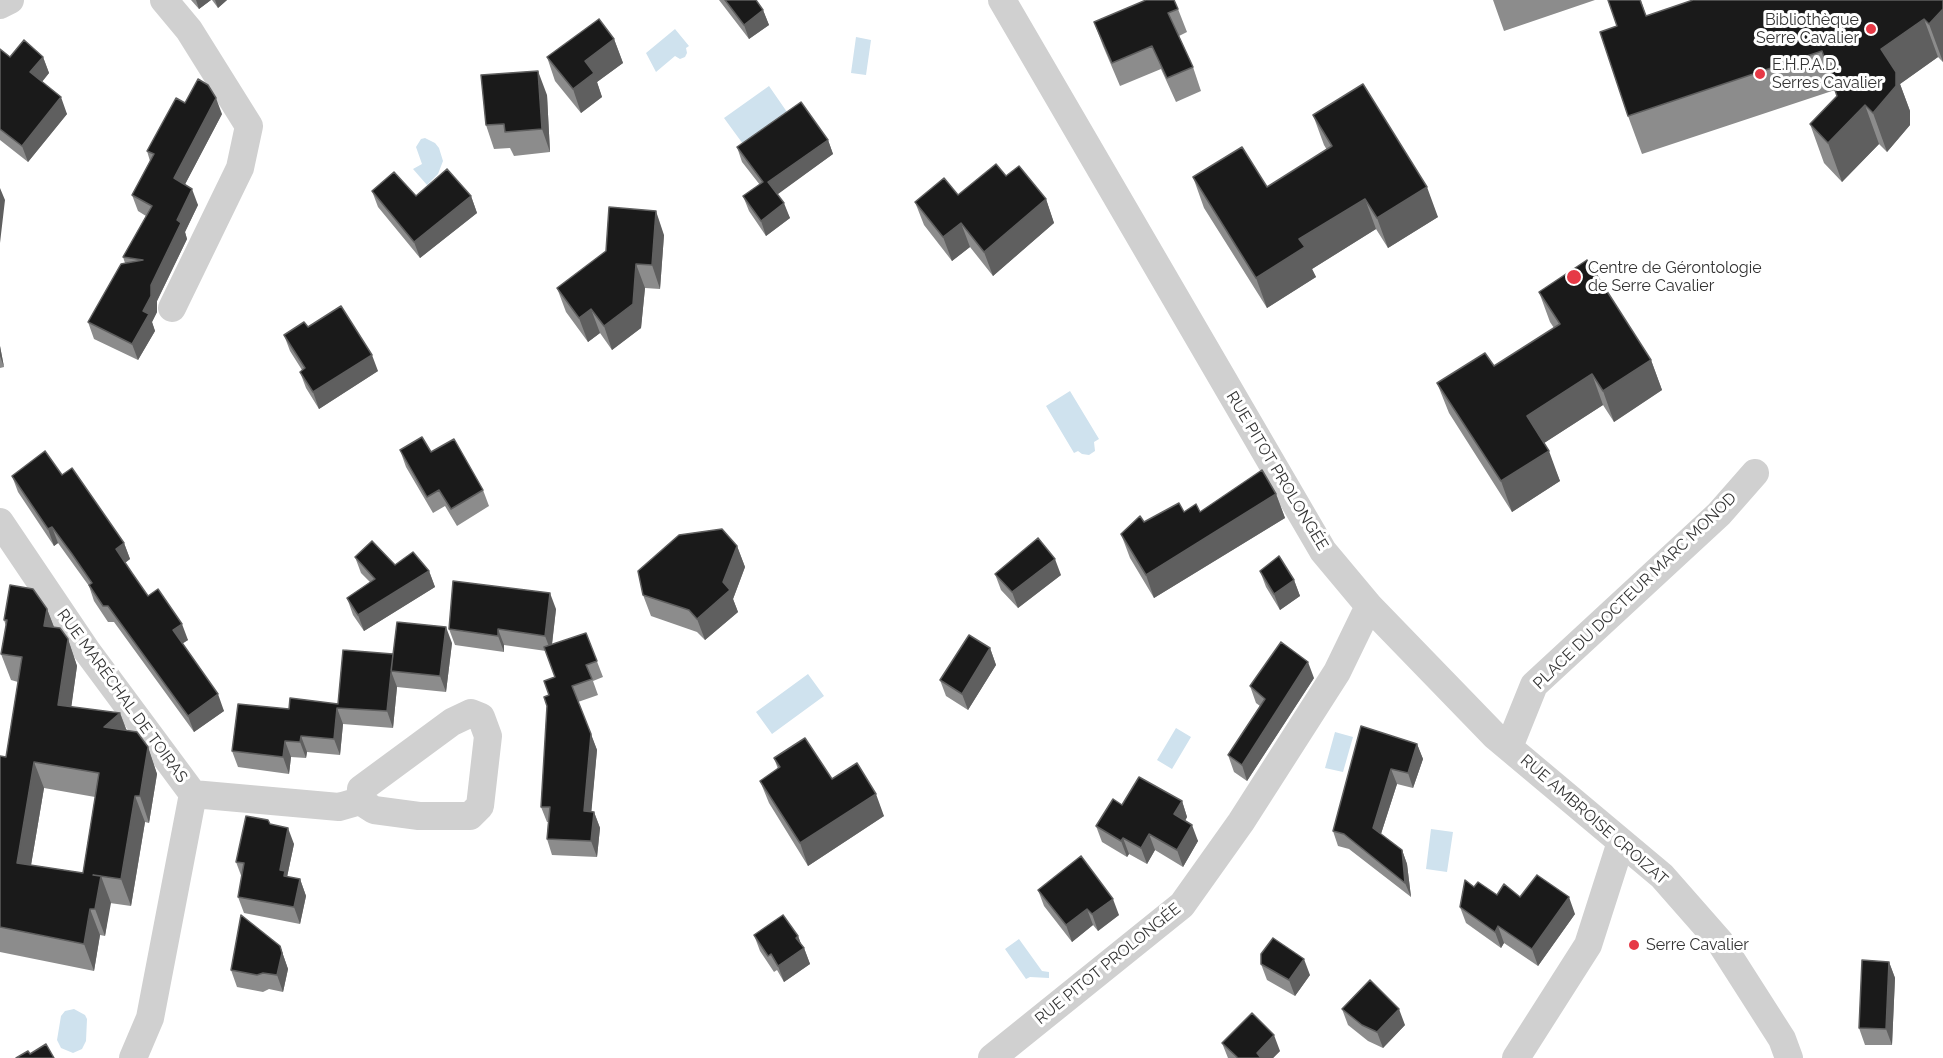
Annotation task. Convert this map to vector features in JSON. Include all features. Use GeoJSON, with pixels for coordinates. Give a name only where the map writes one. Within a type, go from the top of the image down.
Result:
{"type":"FeatureCollection","features":[{"type":"Feature","properties":{"kind":"street"},"geometry":{"type":"LineString","coordinates":[[0,5],[10,0]]}},
{"type":"Feature","properties":{"kind":"street"},"geometry":{"type":"LineString","coordinates":[[164,0],[189,30],[249,126],[240,168],[172,308]]}},
{"type":"Feature","properties":{"kind":"street","name":"RUE PITOT PROLONGÉE"},"geometry":{"type":"LineString","coordinates":[[992,1058],[1182,905],[1241,822],[1337,672],[1370,606],[1323,550],[1002,0]]}},
{"type":"Feature","properties":{"kind":"street","name":"PLACE DU DOCTEUR MARC MONOD"},"geometry":{"type":"LineString","coordinates":[[1509,747],[1533,685],[1719,514],[1755,473]]}},
{"type":"Feature","properties":{"kind":"street","name":"RUE MARÉCHAL DE TOIRAS"},"geometry":{"type":"LineString","coordinates":[[0,522],[87,651],[193,794],[150,1018],[133,1058]]}},
{"type":"Feature","properties":{"kind":"street","name":"RUE AMBROISE CROIZAT"},"geometry":{"type":"LineString","coordinates":[[1370,606],[1509,747],[1662,876],[1720,942],[1782,1039],[1789,1058]]}},
{"type":"Feature","properties":{"kind":"street"},"geometry":{"type":"LineString","coordinates":[[193,794],[339,807],[360,801],[374,810],[419,816],[470,816],[480,806],[488,736],[482,717],[471,713],[452,722],[361,789],[360,801]]}},
{"type":"Feature","properties":{"kind":"street"},"geometry":{"type":"LineString","coordinates":[[1516,1058],[1588,945],[1621,842]]}},
{"type":"Feature","properties":{"kind":"water"},"geometry":{"type":"Polygon","coordinates":[[[675,29],[689,46],[686,48],[687,53],[680,59],[675,56],[656,72],[646,53],[675,29]]]}},
{"type":"Feature","properties":{"kind":"water"},"geometry":{"type":"Polygon","coordinates":[[[856,37],[871,40],[866,75],[851,73],[856,37]]]}},
{"type":"Feature","properties":{"kind":"water"},"geometry":{"type":"Polygon","coordinates":[[[769,86],[787,112],[743,144],[724,118],[769,86]]]}},
{"type":"Feature","properties":{"kind":"water"},"geometry":{"type":"Polygon","coordinates":[[[425,138],[439,148],[443,161],[438,174],[427,185],[413,169],[422,164],[416,147],[421,139],[425,138]]]}},
{"type":"Feature","properties":{"kind":"water"},"geometry":{"type":"Polygon","coordinates":[[[1070,391],[1099,439],[1094,442],[1095,451],[1089,455],[1078,451],[1074,453],[1046,406],[1070,391]]]}},
{"type":"Feature","properties":{"kind":"water"},"geometry":{"type":"Polygon","coordinates":[[[808,674],[824,696],[772,734],[756,712],[808,674]]]}},
{"type":"Feature","properties":{"kind":"water"},"geometry":{"type":"Polygon","coordinates":[[[1176,728],[1191,737],[1172,769],[1157,760],[1176,728]]]}},
{"type":"Feature","properties":{"kind":"water"},"geometry":{"type":"Polygon","coordinates":[[[1335,732],[1353,737],[1343,772],[1325,768],[1335,732]]]}},
{"type":"Feature","properties":{"kind":"water"},"geometry":{"type":"Polygon","coordinates":[[[1431,829],[1453,832],[1447,872],[1426,869],[1431,829]]]}},
{"type":"Feature","properties":{"kind":"water"},"geometry":{"type":"Polygon","coordinates":[[[1019,939],[1042,971],[1049,972],[1049,978],[1030,977],[1026,979],[1005,949],[1019,939]]]}},
{"type":"Feature","properties":{"kind":"water"},"geometry":{"type":"Polygon","coordinates":[[[74,1009],[85,1015],[87,1019],[86,1041],[82,1049],[73,1053],[61,1048],[57,1040],[61,1016],[65,1011],[74,1009]]]}},
{"type":"Feature","properties":{"kind":"building"},"geometry":{"type":"Polygon","coordinates":[[[725,0],[756,0],[763,10],[744,25],[725,0]]]}},
{"type":"Feature","properties":{"kind":"building"},"geometry":{"type":"Polygon","coordinates":[[[1146,0],[1174,0],[1178,9],[1168,13],[1193,67],[1167,78],[1152,46],[1112,63],[1094,22],[1146,0]]]}},
{"type":"Feature","properties":{"kind":"building","name":"E.H.P.A.D. Serres Cavalier"},"geometry":{"type":"Polygon","coordinates":[[[1608,0],[1640,0],[1646,16],[1693,0],[1943,0],[1943,9],[1929,24],[1924,19],[1881,49],[1896,72],[1896,86],[1873,113],[1865,105],[1828,143],[1810,124],[1837,96],[1822,51],[1628,116],[1600,32],[1617,26],[1608,0]]]}},
{"type":"Feature","properties":{"kind":"building"},"geometry":{"type":"Polygon","coordinates":[[[599,19],[614,39],[585,61],[594,73],[573,89],[547,57],[599,19]]]}},
{"type":"Feature","properties":{"kind":"building"},"geometry":{"type":"Polygon","coordinates":[[[24,40],[43,57],[30,72],[61,97],[22,146],[0,129],[0,49],[10,57],[24,40]]]}},
{"type":"Feature","properties":{"kind":"building"},"geometry":{"type":"Polygon","coordinates":[[[538,71],[542,129],[505,132],[504,124],[486,125],[481,75],[538,71]]]}},
{"type":"Feature","properties":{"kind":"building"},"geometry":{"type":"Polygon","coordinates":[[[198,79],[208,85],[216,98],[174,178],[192,189],[177,220],[181,223],[151,285],[151,296],[143,311],[149,314],[132,344],[88,322],[121,264],[143,260],[123,257],[152,206],[132,195],[154,154],[147,151],[176,98],[185,103],[198,79]]]}},
{"type":"Feature","properties":{"kind":"building"},"geometry":{"type":"Polygon","coordinates":[[[1363,84],[1427,187],[1377,218],[1365,199],[1299,239],[1305,247],[1256,278],[1193,177],[1242,147],[1267,187],[1332,146],[1313,115],[1363,84]]]}},
{"type":"Feature","properties":{"kind":"building"},"geometry":{"type":"Polygon","coordinates":[[[801,102],[828,140],[768,182],[784,203],[761,221],[743,196],[763,182],[737,147],[801,102]]]}},
{"type":"Feature","properties":{"kind":"building"},"geometry":{"type":"Polygon","coordinates":[[[996,164],[1006,176],[1019,166],[1046,199],[984,252],[961,223],[943,237],[915,202],[944,178],[958,195],[996,164]]]}},
{"type":"Feature","properties":{"kind":"building"},"geometry":{"type":"Polygon","coordinates":[[[447,169],[471,196],[414,242],[372,191],[394,172],[416,196],[447,169]]]}},
{"type":"Feature","properties":{"kind":"building"},"geometry":{"type":"Polygon","coordinates":[[[609,207],[656,211],[652,265],[636,264],[633,304],[604,326],[591,309],[579,318],[557,288],[606,251],[609,207]]]}},
{"type":"Feature","properties":{"kind":"building"},"geometry":{"type":"Polygon","coordinates":[[[1587,260],[1651,360],[1603,391],[1592,374],[1527,416],[1549,451],[1501,481],[1437,383],[1485,353],[1494,366],[1560,324],[1539,292],[1587,260]]]}},
{"type":"Feature","properties":{"kind":"building"},"geometry":{"type":"Polygon","coordinates":[[[341,306],[372,355],[313,392],[300,372],[305,368],[284,335],[304,322],[308,327],[341,306]]]}},
{"type":"Feature","properties":{"kind":"building"},"geometry":{"type":"Polygon","coordinates":[[[422,437],[431,452],[454,439],[483,490],[451,509],[439,490],[427,497],[400,450],[422,437]]]}},
{"type":"Feature","properties":{"kind":"building"},"geometry":{"type":"Polygon","coordinates":[[[45,451],[62,475],[72,468],[124,543],[116,549],[148,596],[158,589],[182,624],[173,630],[218,694],[188,716],[108,606],[103,606],[89,585],[92,583],[72,554],[52,527],[48,529],[12,476],[45,451]]]}},
{"type":"Feature","properties":{"kind":"building"},"geometry":{"type":"Polygon","coordinates":[[[1262,470],[1276,494],[1146,575],[1121,534],[1140,516],[1144,522],[1179,503],[1184,512],[1196,504],[1200,512],[1262,470]]]}},
{"type":"Feature","properties":{"kind":"building"},"geometry":{"type":"Polygon","coordinates":[[[722,529],[737,546],[723,582],[730,590],[697,619],[689,610],[643,595],[638,571],[679,535],[722,529]]]}},
{"type":"Feature","properties":{"kind":"building"},"geometry":{"type":"Polygon","coordinates":[[[1038,538],[1055,559],[1012,592],[995,574],[1038,538]]]}},
{"type":"Feature","properties":{"kind":"building"},"geometry":{"type":"Polygon","coordinates":[[[372,541],[395,565],[413,552],[429,571],[358,615],[347,598],[375,579],[355,557],[372,541]]]}},
{"type":"Feature","properties":{"kind":"building"},"geometry":{"type":"Polygon","coordinates":[[[1279,556],[1294,580],[1274,594],[1260,571],[1279,556]]]}},
{"type":"Feature","properties":{"kind":"building"},"geometry":{"type":"Polygon","coordinates":[[[453,581],[550,593],[545,636],[498,629],[498,636],[449,629],[453,581]]]}},
{"type":"Feature","properties":{"kind":"building"},"geometry":{"type":"Polygon","coordinates":[[[10,585],[33,589],[47,609],[44,626],[60,628],[68,639],[58,705],[120,713],[104,727],[137,732],[148,747],[140,796],[135,796],[121,879],[101,876],[95,909],[90,909],[84,944],[0,927],[0,756],[6,757],[22,657],[1,654],[7,620],[4,620],[10,585]],[[34,762],[17,863],[83,873],[99,773],[34,762]]]}},
{"type":"Feature","properties":{"kind":"building"},"geometry":{"type":"Polygon","coordinates":[[[397,622],[446,627],[440,676],[391,671],[397,622]]]}},
{"type":"Feature","properties":{"kind":"building"},"geometry":{"type":"Polygon","coordinates":[[[586,633],[597,661],[586,665],[592,679],[572,686],[591,734],[584,811],[594,812],[591,841],[547,839],[550,807],[541,807],[547,706],[544,697],[549,695],[544,681],[555,677],[544,647],[586,633]]]}},
{"type":"Feature","properties":{"kind":"building"},"geometry":{"type":"Polygon","coordinates":[[[969,635],[990,648],[962,694],[940,680],[969,635]]]}},
{"type":"Feature","properties":{"kind":"building"},"geometry":{"type":"Polygon","coordinates":[[[1281,642],[1308,662],[1242,765],[1228,755],[1265,699],[1250,686],[1281,642]]]}},
{"type":"Feature","properties":{"kind":"building"},"geometry":{"type":"Polygon","coordinates":[[[343,650],[393,654],[387,711],[337,708],[334,739],[301,736],[300,742],[285,741],[283,757],[232,751],[238,704],[289,709],[290,698],[338,704],[343,650]]]}},
{"type":"Feature","properties":{"kind":"building"},"geometry":{"type":"Polygon","coordinates":[[[1361,726],[1417,744],[1408,773],[1391,769],[1373,828],[1402,850],[1405,883],[1344,834],[1333,831],[1361,726]]]}},
{"type":"Feature","properties":{"kind":"building"},"geometry":{"type":"Polygon","coordinates":[[[805,738],[832,779],[857,763],[876,794],[800,843],[760,781],[780,767],[774,758],[805,738]]]}},
{"type":"Feature","properties":{"kind":"building"},"geometry":{"type":"Polygon","coordinates":[[[1139,777],[1182,801],[1174,814],[1192,825],[1177,850],[1149,834],[1141,848],[1123,838],[1121,841],[1096,826],[1113,799],[1122,805],[1139,777]]]}},
{"type":"Feature","properties":{"kind":"building"},"geometry":{"type":"Polygon","coordinates":[[[246,816],[268,820],[270,824],[288,828],[280,870],[285,871],[284,876],[300,879],[294,907],[238,897],[244,863],[236,862],[246,816]]]}},
{"type":"Feature","properties":{"kind":"building"},"geometry":{"type":"Polygon","coordinates":[[[1081,856],[1113,899],[1092,914],[1087,909],[1066,925],[1038,890],[1081,856]]]}},
{"type":"Feature","properties":{"kind":"building"},"geometry":{"type":"Polygon","coordinates":[[[1537,875],[1569,897],[1532,949],[1498,926],[1495,932],[1460,907],[1465,880],[1474,887],[1478,882],[1497,895],[1504,884],[1520,897],[1537,875]]]}},
{"type":"Feature","properties":{"kind":"building"},"geometry":{"type":"Polygon","coordinates":[[[241,915],[280,946],[282,953],[277,975],[263,973],[257,975],[231,970],[241,915]]]}},
{"type":"Feature","properties":{"kind":"building"},"geometry":{"type":"Polygon","coordinates":[[[783,915],[804,948],[778,966],[771,954],[768,956],[754,935],[783,915]]]}},
{"type":"Feature","properties":{"kind":"building"},"geometry":{"type":"Polygon","coordinates":[[[1273,938],[1304,959],[1289,980],[1261,964],[1261,954],[1273,938]]]}},
{"type":"Feature","properties":{"kind":"building"},"geometry":{"type":"Polygon","coordinates":[[[1862,960],[1889,962],[1886,1029],[1859,1028],[1862,960]]]}},
{"type":"Feature","properties":{"kind":"building"},"geometry":{"type":"Polygon","coordinates":[[[1370,980],[1399,1009],[1377,1032],[1362,1025],[1342,1009],[1370,980]]]}},
{"type":"Feature","properties":{"kind":"building"},"geometry":{"type":"Polygon","coordinates":[[[1252,1013],[1274,1035],[1257,1053],[1261,1058],[1238,1058],[1222,1043],[1252,1013]]]}},
{"type":"Feature","properties":{"kind":"building"},"geometry":{"type":"Polygon","coordinates":[[[46,1044],[54,1058],[16,1058],[28,1051],[30,1054],[46,1044]]]}},
{"type":"Feature","properties":{"kind":"place","name":"Bibliothèque Serre Cavalier"},"geometry":{"type":"Point","coordinates":[1871,29]}},
{"type":"Feature","properties":{"kind":"place","name":"E.H.P.A.D. Serres Cavalier"},"geometry":{"type":"Point","coordinates":[1760,74]}},
{"type":"Feature","properties":{"kind":"place","name":"Centre de Gérontologie de Serre Cavalier"},"geometry":{"type":"Point","coordinates":[1574,277]}},
{"type":"Feature","properties":{"kind":"place","name":"Serre Cavalier"},"geometry":{"type":"Point","coordinates":[1634,945]}}]}
